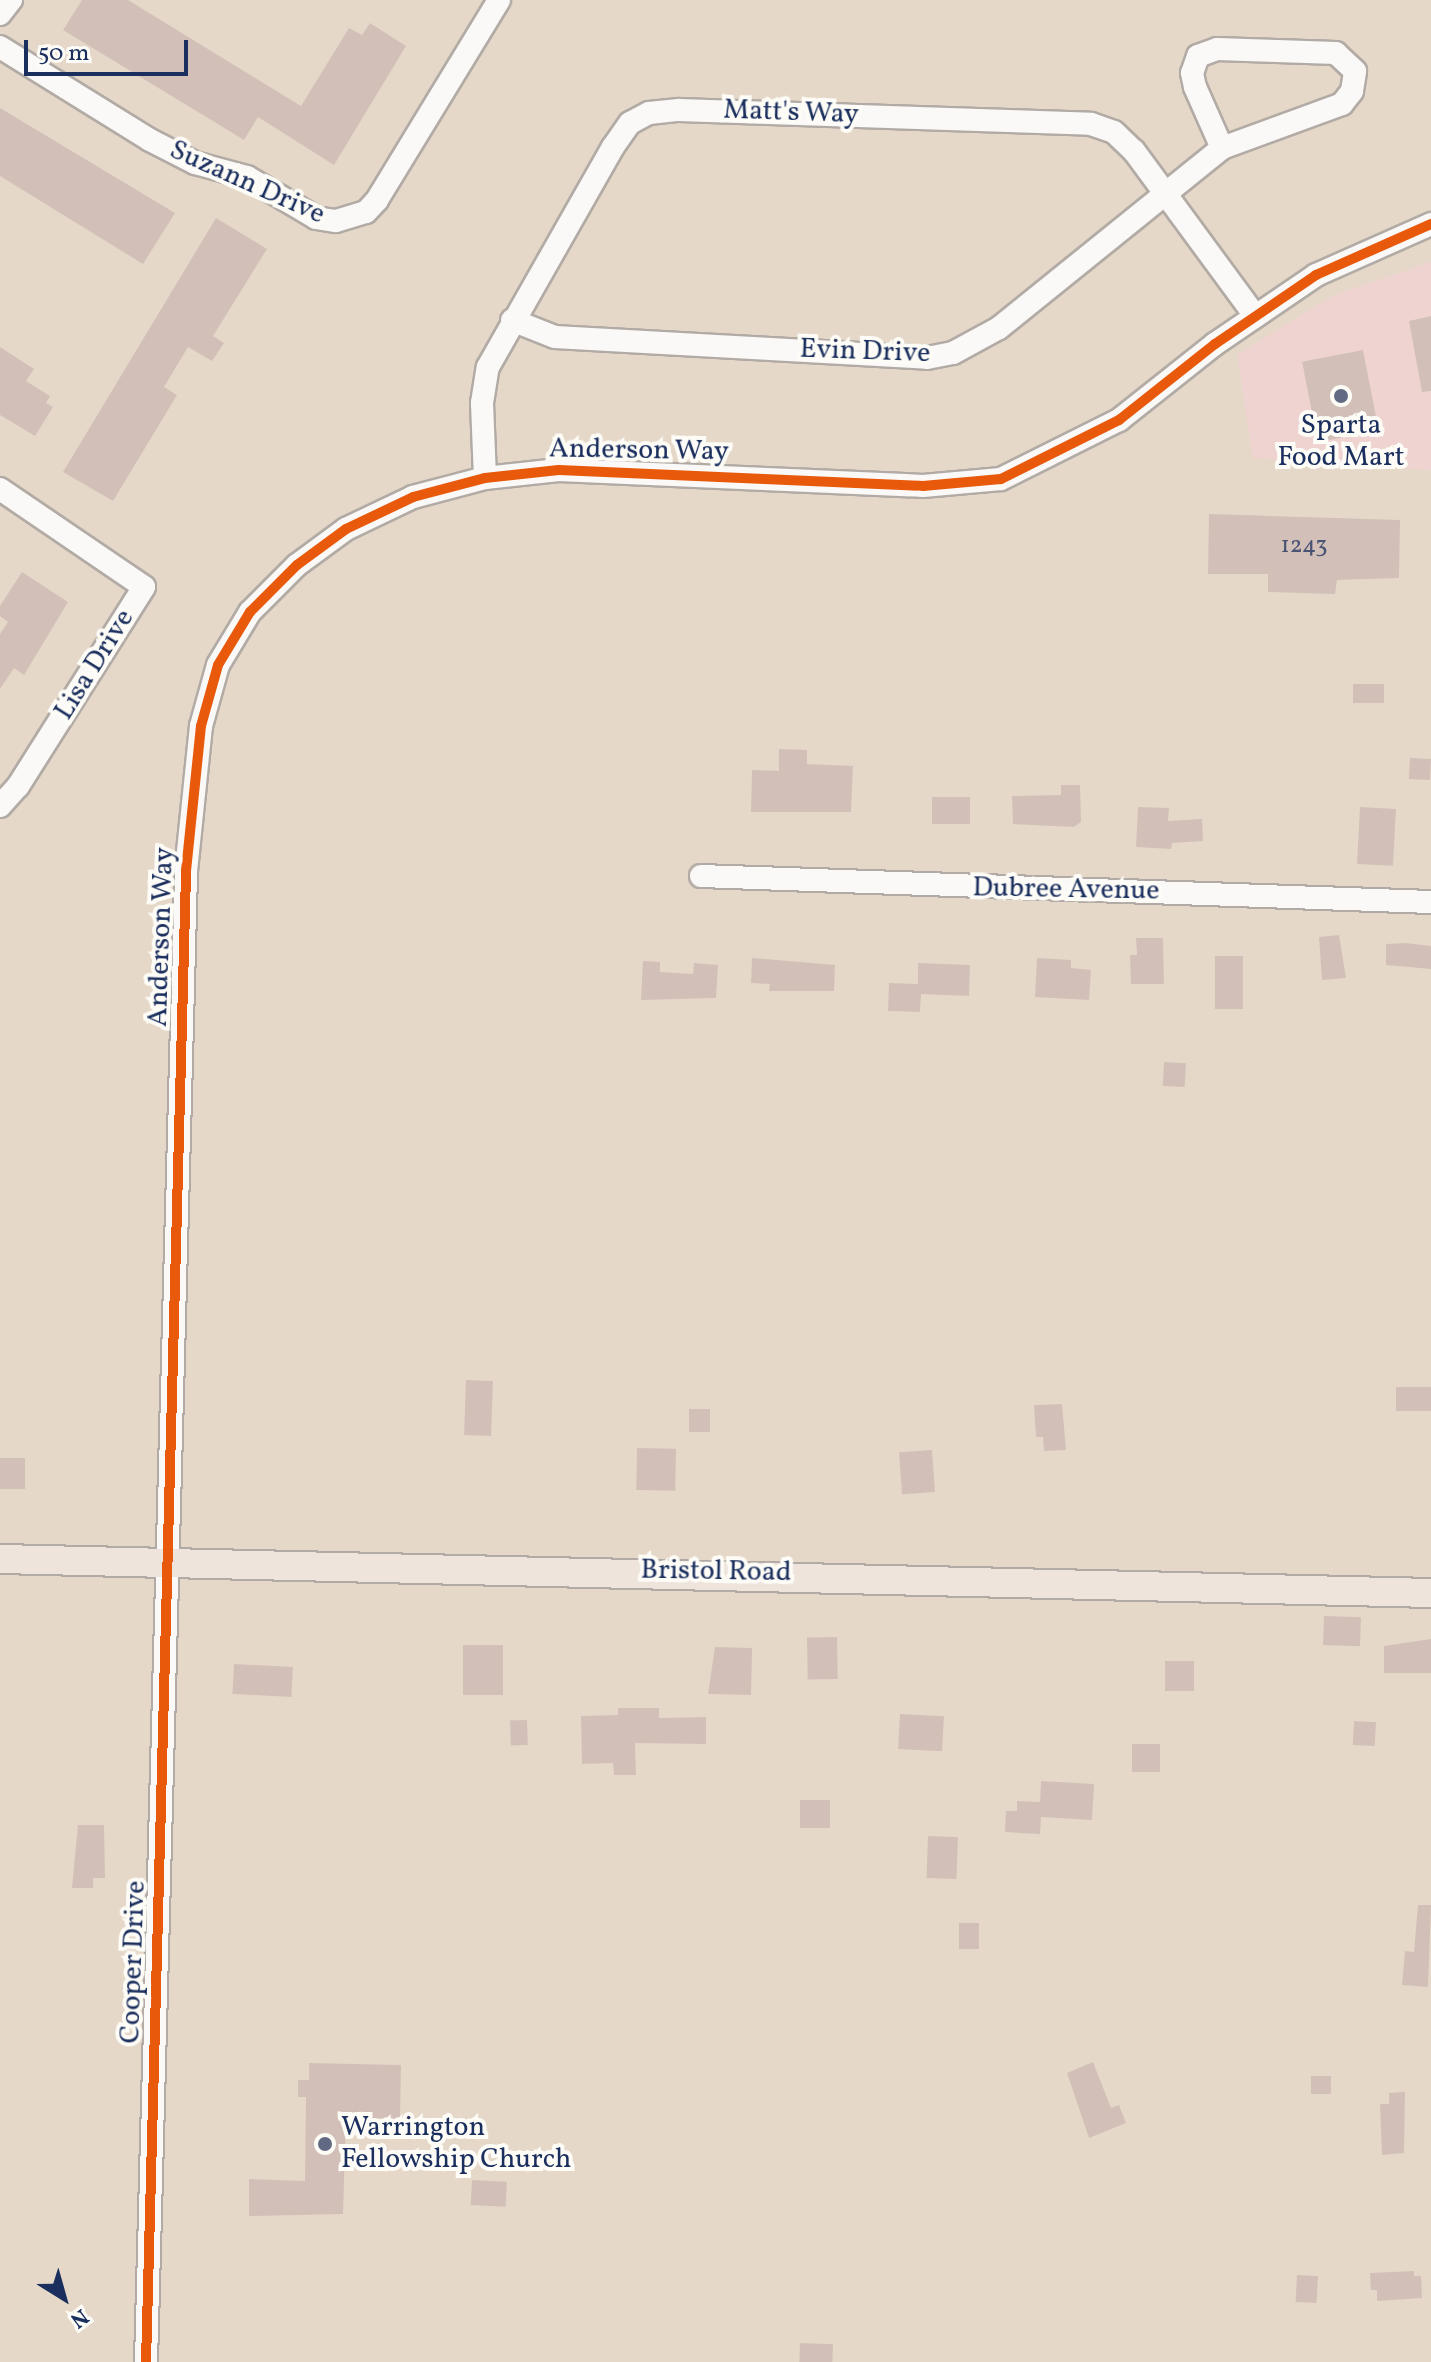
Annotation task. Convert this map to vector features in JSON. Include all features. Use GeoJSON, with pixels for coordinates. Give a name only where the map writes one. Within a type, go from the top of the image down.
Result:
{"type":"FeatureCollection","features":[{"type":"Feature","properties":{"kind":"main road","name":"Bristol Road"},"geometry":{"type":"LineString","coordinates":[[0,1559],[790,1574],[1431,1593]]}},
{"type":"Feature","properties":{"kind":"street"},"geometry":{"type":"LineString","coordinates":[[0,14],[11,0]]}},
{"type":"Feature","properties":{"kind":"street","name":"Suzann Drive"},"geometry":{"type":"LineString","coordinates":[[0,47],[184,158],[247,177],[316,218],[336,221],[366,212],[377,200],[499,0]]}},
{"type":"Feature","properties":{"kind":"street","name":"Evin Drive"},"geometry":{"type":"LineString","coordinates":[[512,320],[555,337],[927,358],[953,353],[999,328],[1222,148],[1342,104],[1352,91],[1355,71],[1336,53],[1217,49],[1198,56],[1192,73],[1195,87],[1222,148]]}},
{"type":"Feature","properties":{"kind":"street","name":"Matt's Way"},"geometry":{"type":"LineString","coordinates":[[485,478],[482,403],[488,367],[613,147],[630,123],[649,113],[679,110],[1091,124],[1114,132],[1168,192],[1255,316]]}},
{"type":"Feature","properties":{"kind":"street","name":"Anderson Way"},"geometry":{"type":"LineString","coordinates":[[169,1564],[186,871],[201,726],[218,665],[250,612],[297,565],[346,529],[413,497],[485,478],[559,470],[923,486],[1001,479],[1119,420],[1255,316],[1316,275],[1431,224]]}},
{"type":"Feature","properties":{"kind":"street","name":"Lisa Drive"},"geometry":{"type":"LineString","coordinates":[[0,489],[144,587],[18,786],[0,806]]}},
{"type":"Feature","properties":{"kind":"street","name":"Dubree Avenue"},"geometry":{"type":"LineString","coordinates":[[701,876],[1431,902]]}},
{"type":"Feature","properties":{"kind":"street","name":"Cooper Drive"},"geometry":{"type":"LineString","coordinates":[[146,2362],[169,1564]]}},
{"type":"Feature","properties":{"kind":"shaded area"},"geometry":{"type":"Polygon","coordinates":[[[1431,262],[1431,470],[1253,458],[1237,355],[1334,295],[1431,262]]]}},
{"type":"Feature","properties":{"kind":"building"},"geometry":{"type":"Polygon","coordinates":[[[82,0],[128,0],[301,106],[349,28],[362,35],[370,23],[406,46],[334,165],[258,117],[244,140],[63,30],[82,0]]]}},
{"type":"Feature","properties":{"kind":"building"},"geometry":{"type":"Polygon","coordinates":[[[0,108],[175,213],[143,264],[0,176],[0,108]]]}},
{"type":"Feature","properties":{"kind":"building"},"geometry":{"type":"Polygon","coordinates":[[[216,218],[267,249],[213,336],[224,343],[212,361],[188,347],[164,387],[177,395],[113,501],[63,472],[216,218]]]}},
{"type":"Feature","properties":{"kind":"building"},"geometry":{"type":"Polygon","coordinates":[[[1431,316],[1431,391],[1422,392],[1409,321],[1431,316]]]}},
{"type":"Feature","properties":{"kind":"building"},"geometry":{"type":"Polygon","coordinates":[[[0,347],[34,369],[26,381],[50,396],[46,403],[53,407],[35,436],[0,415],[0,347]]]}},
{"type":"Feature","properties":{"kind":"building","name":"Sparta Food Mart"},"geometry":{"type":"Polygon","coordinates":[[[1363,350],[1379,430],[1318,442],[1302,362],[1363,350]]]}},
{"type":"Feature","properties":{"kind":"building"},"geometry":{"type":"Polygon","coordinates":[[[1209,514],[1400,520],[1399,578],[1337,580],[1335,594],[1268,592],[1268,574],[1208,574],[1209,514]]]}},
{"type":"Feature","properties":{"kind":"building"},"geometry":{"type":"Polygon","coordinates":[[[22,572],[68,602],[24,675],[14,668],[0,689],[0,634],[8,622],[0,616],[0,606],[22,572]]]}},
{"type":"Feature","properties":{"kind":"building"},"geometry":{"type":"Polygon","coordinates":[[[1353,684],[1384,684],[1384,703],[1353,703],[1353,684]]]}},
{"type":"Feature","properties":{"kind":"building"},"geometry":{"type":"Polygon","coordinates":[[[779,749],[807,750],[807,764],[853,766],[851,812],[751,812],[752,770],[779,771],[779,749]]]}},
{"type":"Feature","properties":{"kind":"building"},"geometry":{"type":"Polygon","coordinates":[[[1410,758],[1431,759],[1430,780],[1409,779],[1410,758]]]}},
{"type":"Feature","properties":{"kind":"building"},"geometry":{"type":"Polygon","coordinates":[[[1061,785],[1080,785],[1081,822],[1074,827],[1013,824],[1012,796],[1061,795],[1061,785]]]}},
{"type":"Feature","properties":{"kind":"building"},"geometry":{"type":"Polygon","coordinates":[[[932,797],[970,797],[970,824],[932,824],[932,797]]]}},
{"type":"Feature","properties":{"kind":"building"},"geometry":{"type":"Polygon","coordinates":[[[1138,807],[1169,808],[1168,821],[1202,819],[1203,841],[1172,843],[1171,849],[1136,847],[1138,807]]]}},
{"type":"Feature","properties":{"kind":"building"},"geometry":{"type":"Polygon","coordinates":[[[1360,807],[1396,809],[1393,866],[1357,864],[1360,807]]]}},
{"type":"Feature","properties":{"kind":"building"},"geometry":{"type":"Polygon","coordinates":[[[1339,935],[1346,978],[1322,980],[1319,937],[1339,935]]]}},
{"type":"Feature","properties":{"kind":"building"},"geometry":{"type":"Polygon","coordinates":[[[1136,938],[1163,938],[1164,984],[1131,984],[1130,955],[1137,955],[1136,938]]]}},
{"type":"Feature","properties":{"kind":"building"},"geometry":{"type":"Polygon","coordinates":[[[1386,944],[1431,946],[1431,969],[1386,965],[1386,944]]]}},
{"type":"Feature","properties":{"kind":"building"},"geometry":{"type":"Polygon","coordinates":[[[1215,956],[1243,956],[1243,1009],[1215,1009],[1215,956]]]}},
{"type":"Feature","properties":{"kind":"building"},"geometry":{"type":"Polygon","coordinates":[[[752,958],[835,965],[834,991],[769,991],[770,984],[751,983],[752,958]]]}},
{"type":"Feature","properties":{"kind":"building"},"geometry":{"type":"Polygon","coordinates":[[[1037,958],[1071,960],[1071,968],[1091,970],[1089,1000],[1035,997],[1037,958]]]}},
{"type":"Feature","properties":{"kind":"building"},"geometry":{"type":"Polygon","coordinates":[[[643,961],[660,962],[660,972],[693,974],[694,963],[718,965],[716,998],[641,1000],[643,961]]]}},
{"type":"Feature","properties":{"kind":"building"},"geometry":{"type":"Polygon","coordinates":[[[918,963],[970,965],[969,996],[921,994],[920,1012],[888,1011],[889,983],[918,984],[918,963]]]}},
{"type":"Feature","properties":{"kind":"building"},"geometry":{"type":"Polygon","coordinates":[[[1164,1062],[1186,1063],[1185,1087],[1163,1086],[1164,1062]]]}},
{"type":"Feature","properties":{"kind":"building"},"geometry":{"type":"Polygon","coordinates":[[[466,1380],[493,1381],[491,1436],[464,1435],[466,1380]]]}},
{"type":"Feature","properties":{"kind":"building"},"geometry":{"type":"Polygon","coordinates":[[[1396,1387],[1431,1387],[1431,1411],[1396,1411],[1396,1387]]]}},
{"type":"Feature","properties":{"kind":"building"},"geometry":{"type":"Polygon","coordinates":[[[1062,1404],[1066,1450],[1044,1451],[1043,1437],[1036,1437],[1034,1405],[1062,1404]]]}},
{"type":"Feature","properties":{"kind":"building"},"geometry":{"type":"Polygon","coordinates":[[[689,1409],[710,1409],[710,1432],[689,1432],[689,1409]]]}},
{"type":"Feature","properties":{"kind":"building"},"geometry":{"type":"Polygon","coordinates":[[[637,1448],[676,1449],[675,1491],[636,1490],[637,1448]]]}},
{"type":"Feature","properties":{"kind":"building"},"geometry":{"type":"Polygon","coordinates":[[[932,1450],[935,1492],[902,1494],[899,1452],[932,1450]]]}},
{"type":"Feature","properties":{"kind":"building"},"geometry":{"type":"Polygon","coordinates":[[[0,1458],[25,1458],[25,1489],[0,1489],[0,1458]]]}},
{"type":"Feature","properties":{"kind":"building"},"geometry":{"type":"Polygon","coordinates":[[[1324,1616],[1361,1617],[1360,1646],[1323,1645],[1324,1616]]]}},
{"type":"Feature","properties":{"kind":"building"},"geometry":{"type":"Polygon","coordinates":[[[837,1637],[838,1679],[808,1680],[807,1638],[837,1637]]]}},
{"type":"Feature","properties":{"kind":"building"},"geometry":{"type":"Polygon","coordinates":[[[1431,1639],[1431,1673],[1384,1673],[1384,1646],[1431,1639]]]}},
{"type":"Feature","properties":{"kind":"building"},"geometry":{"type":"Polygon","coordinates":[[[463,1645],[503,1645],[503,1695],[463,1695],[463,1645]]]}},
{"type":"Feature","properties":{"kind":"building"},"geometry":{"type":"Polygon","coordinates":[[[715,1647],[752,1648],[751,1695],[708,1694],[715,1647]]]}},
{"type":"Feature","properties":{"kind":"building"},"geometry":{"type":"Polygon","coordinates":[[[1165,1661],[1194,1661],[1194,1691],[1165,1691],[1165,1661]]]}},
{"type":"Feature","properties":{"kind":"building"},"geometry":{"type":"Polygon","coordinates":[[[234,1664],[293,1667],[291,1697],[232,1694],[234,1664]]]}},
{"type":"Feature","properties":{"kind":"building"},"geometry":{"type":"Polygon","coordinates":[[[618,1708],[659,1708],[659,1718],[706,1717],[706,1744],[635,1743],[636,1775],[614,1775],[613,1763],[582,1764],[581,1716],[618,1715],[618,1708]]]}},
{"type":"Feature","properties":{"kind":"building"},"geometry":{"type":"Polygon","coordinates":[[[900,1714],[944,1716],[942,1751],[898,1749],[900,1714]]]}},
{"type":"Feature","properties":{"kind":"building"},"geometry":{"type":"Polygon","coordinates":[[[527,1720],[528,1745],[511,1746],[510,1721],[527,1720]]]}},
{"type":"Feature","properties":{"kind":"building"},"geometry":{"type":"Polygon","coordinates":[[[1354,1721],[1376,1722],[1375,1746],[1353,1745],[1354,1721]]]}},
{"type":"Feature","properties":{"kind":"building"},"geometry":{"type":"Polygon","coordinates":[[[1132,1744],[1160,1744],[1160,1772],[1132,1772],[1132,1744]]]}},
{"type":"Feature","properties":{"kind":"building"},"geometry":{"type":"Polygon","coordinates":[[[1041,1781],[1094,1784],[1092,1820],[1041,1817],[1040,1834],[1005,1832],[1006,1811],[1017,1811],[1017,1801],[1040,1802],[1041,1781]]]}},
{"type":"Feature","properties":{"kind":"building"},"geometry":{"type":"Polygon","coordinates":[[[800,1800],[830,1800],[830,1828],[800,1828],[800,1800]]]}},
{"type":"Feature","properties":{"kind":"building"},"geometry":{"type":"Polygon","coordinates":[[[78,1825],[104,1825],[105,1878],[93,1878],[93,1888],[72,1888],[78,1825]]]}},
{"type":"Feature","properties":{"kind":"building"},"geometry":{"type":"Polygon","coordinates":[[[928,1836],[958,1837],[957,1879],[927,1878],[928,1836]]]}},
{"type":"Feature","properties":{"kind":"building"},"geometry":{"type":"Polygon","coordinates":[[[1418,1905],[1431,1905],[1428,1987],[1402,1985],[1405,1951],[1414,1952],[1418,1905]]]}},
{"type":"Feature","properties":{"kind":"building"},"geometry":{"type":"Polygon","coordinates":[[[959,1923],[979,1923],[979,1949],[959,1949],[959,1923]]]}},
{"type":"Feature","properties":{"kind":"building"},"geometry":{"type":"Polygon","coordinates":[[[1093,2062],[1111,2108],[1119,2105],[1126,2123],[1089,2138],[1067,2073],[1093,2062]]]}},
{"type":"Feature","properties":{"kind":"building","name":"Warrington Fellowship Church"},"geometry":{"type":"Polygon","coordinates":[[[309,2063],[401,2065],[400,2119],[346,2117],[343,2214],[249,2216],[249,2179],[305,2181],[306,2097],[298,2097],[298,2080],[309,2080],[309,2063]]]}},
{"type":"Feature","properties":{"kind":"building"},"geometry":{"type":"Polygon","coordinates":[[[1311,2076],[1331,2076],[1331,2094],[1311,2094],[1311,2076]]]}},
{"type":"Feature","properties":{"kind":"building"},"geometry":{"type":"Polygon","coordinates":[[[1405,2092],[1404,2153],[1382,2155],[1380,2104],[1389,2104],[1389,2093],[1405,2092]]]}},
{"type":"Feature","properties":{"kind":"building"},"geometry":{"type":"Polygon","coordinates":[[[472,2180],[507,2182],[506,2207],[471,2205],[472,2180]]]}},
{"type":"Feature","properties":{"kind":"building"},"geometry":{"type":"Polygon","coordinates":[[[1414,2271],[1414,2276],[1421,2276],[1422,2298],[1377,2301],[1377,2290],[1371,2290],[1370,2273],[1414,2271]]]}},
{"type":"Feature","properties":{"kind":"building"},"geometry":{"type":"Polygon","coordinates":[[[1297,2275],[1318,2276],[1317,2303],[1296,2302],[1297,2275]]]}},
{"type":"Feature","properties":{"kind":"building"},"geometry":{"type":"Polygon","coordinates":[[[800,2343],[833,2344],[832,2362],[799,2362],[800,2343]]]}},
{"type":"Feature","properties":{"kind":"cycle path"},"geometry":{"type":"LineString","coordinates":[[146,2362],[186,871],[201,726],[218,665],[250,612],[297,565],[346,529],[413,497],[485,478],[559,470],[923,486],[1001,479],[1119,420],[1215,344],[1316,275],[1431,224]]}},
{"type":"Feature","properties":{"kind":"place","name":"Sparta Food Mart"},"geometry":{"type":"Point","coordinates":[1341,396]}},
{"type":"Feature","properties":{"kind":"place","name":"Warrington Fellowship Church"},"geometry":{"type":"Point","coordinates":[325,2144]}}]}
